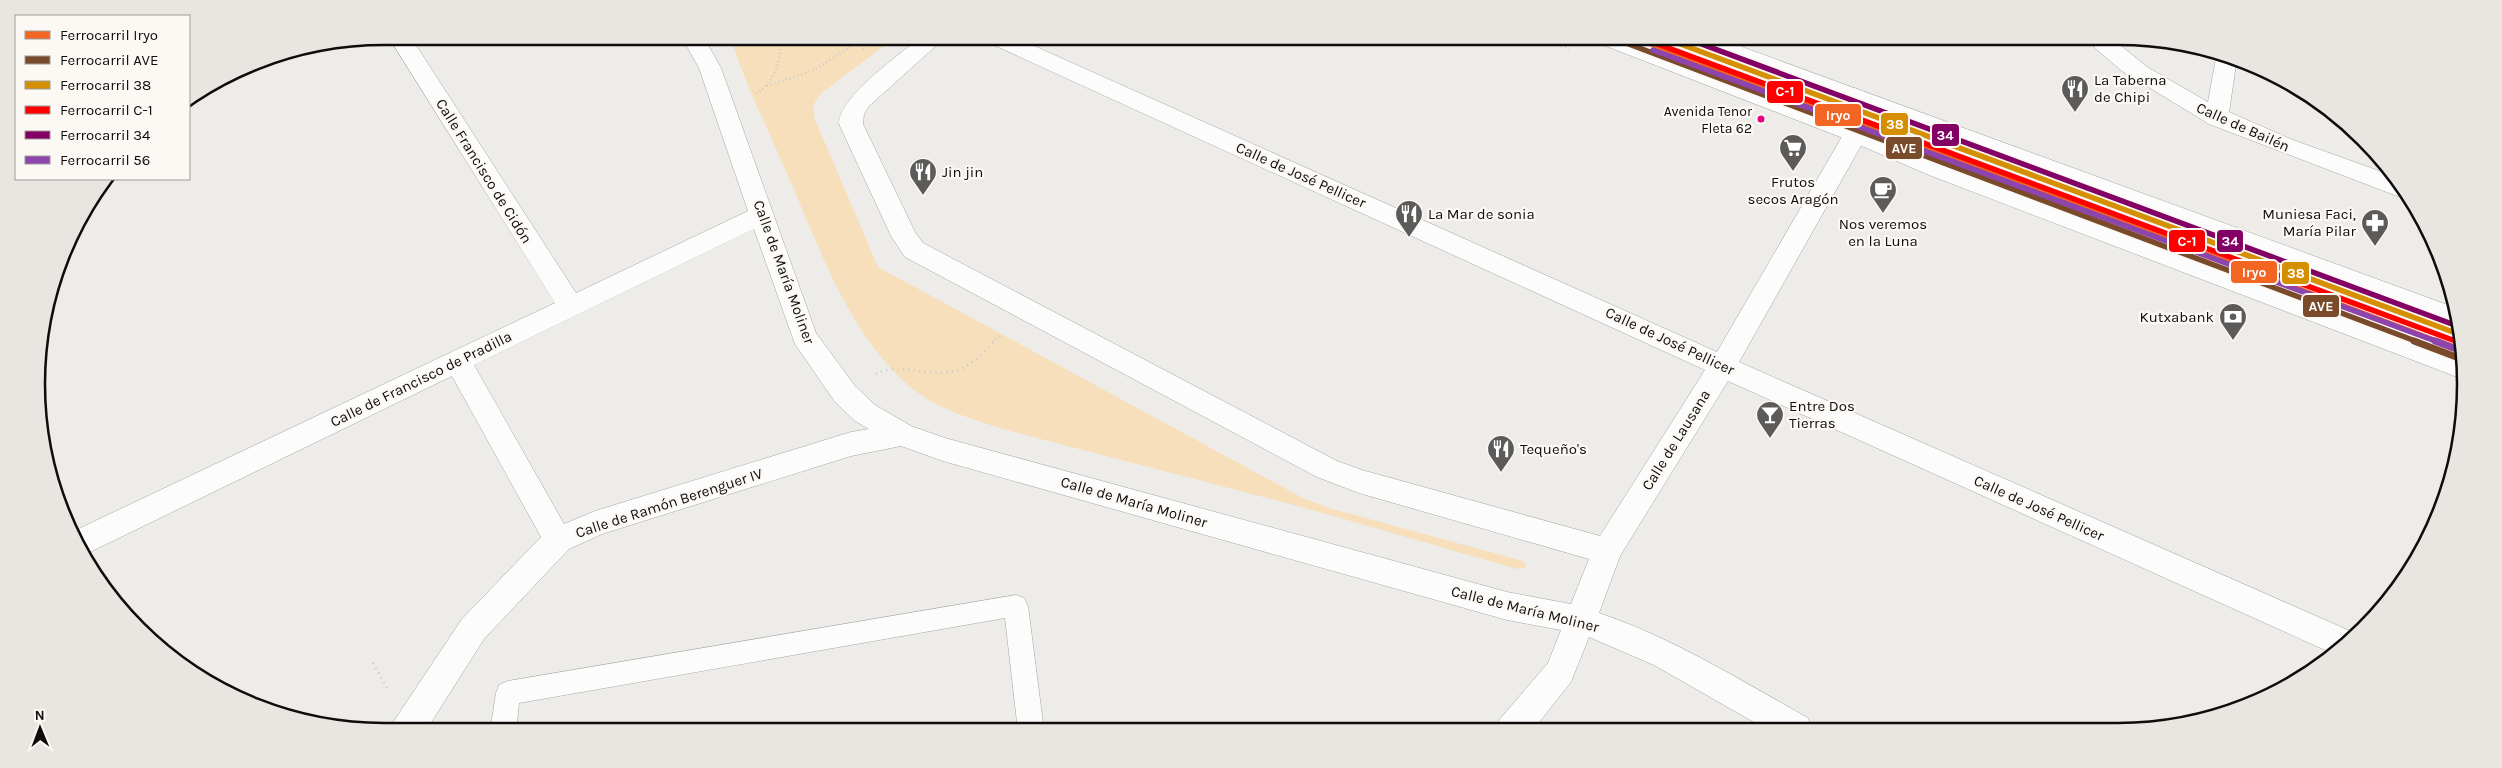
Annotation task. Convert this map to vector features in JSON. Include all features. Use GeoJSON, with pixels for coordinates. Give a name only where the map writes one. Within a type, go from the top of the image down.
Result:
{"type":"FeatureCollection","features":[{"type":"Feature","properties":{"kind":"street","name":"Calle Francisco de Cidón"},"geometry":{"type":"LineString","coordinates":[[405,45],[570,306]]}},
{"type":"Feature","properties":{"kind":"street","name":"Calle de María Moliner"},"geometry":{"type":"LineString","coordinates":[[697,45],[710,68],[804,337],[845,394],[865,413],[901,434],[953,452],[1498,604],[1536,614],[1579,620],[1657,650],[1785,723]]}},
{"type":"Feature","properties":{"kind":"street"},"geometry":{"type":"LineString","coordinates":[[925,45],[860,101],[850,117],[851,124],[904,236],[914,250],[1328,469],[1359,481],[1607,551]]}},
{"type":"Feature","properties":{"kind":"street","name":"Calle de José Pellicer"},"geometry":{"type":"LineString","coordinates":[[1012,45],[2339,641]]}},
{"type":"Feature","properties":{"kind":"street"},"geometry":{"type":"LineString","coordinates":[[1624,45],[1856,134],[1938,169],[2456,367]]}},
{"type":"Feature","properties":{"kind":"street"},"geometry":{"type":"LineString","coordinates":[[1715,45],[2449,314]]}},
{"type":"Feature","properties":{"kind":"street","name":"Calle de Bailén"},"geometry":{"type":"LineString","coordinates":[[2105,45],[2123,62],[2217,118],[2392,185]]}},
{"type":"Feature","properties":{"kind":"street"},"geometry":{"type":"LineString","coordinates":[[2217,118],[2225,62]]}},
{"type":"Feature","properties":{"kind":"street","name":"Calle de Lausana"},"geometry":{"type":"LineString","coordinates":[[1518,723],[1560,672],[1607,551],[1723,365],[1856,134],[1862,119],[1854,96]]}},
{"type":"Feature","properties":{"kind":"street","name":"Calle de Francisco de Pradilla"},"geometry":{"type":"LineString","coordinates":[[83,541],[762,215]]}},
{"type":"Feature","properties":{"kind":"street"},"geometry":{"type":"LineString","coordinates":[[458,361],[558,540]]}},
{"type":"Feature","properties":{"kind":"street","name":"Calle de Ramón Berenguer IV"},"geometry":{"type":"LineString","coordinates":[[412,723],[473,628],[558,540],[596,524],[851,444],[901,434]]}},
{"type":"Feature","properties":{"kind":"lane"},"geometry":{"type":"LineString","coordinates":[[504,723],[508,693],[1016,606],[1030,723]]}},
{"type":"Feature","properties":{"kind":"path"},"geometry":{"type":"LineString","coordinates":[[767,86],[772,79],[782,52],[781,45]]}},
{"type":"Feature","properties":{"kind":"path"},"geometry":{"type":"LineString","coordinates":[[749,99],[767,86],[825,65],[854,45]]}},
{"type":"Feature","properties":{"kind":"path"},"geometry":{"type":"LineString","coordinates":[[871,378],[887,367],[948,372],[956,370],[977,357],[1003,334]]}},
{"type":"Feature","properties":{"kind":"shaded area"},"geometry":{"type":"Polygon","coordinates":[[[733,45],[885,45],[823,92],[816,100],[813,109],[814,117],[878,267],[1303,498],[1329,508],[1523,561],[1527,567],[1517,569],[1309,509],[1003,429],[941,407],[918,393],[886,363],[850,312],[835,284],[733,45]]]}},
{"type":"Feature","properties":{"kind":"rail line","name":"AVE"},"geometry":{"type":"LineString","coordinates":[[1631,45],[2456,357]]}},
{"type":"Feature","properties":{"kind":"rail line","name":"Iryo"},"geometry":{"type":"LineString","coordinates":[[1654,45],[2455,348]]}},
{"type":"Feature","properties":{"kind":"rail line","name":"C-1"},"geometry":{"type":"LineString","coordinates":[[1660,45],[2454,341]]}},
{"type":"Feature","properties":{"kind":"rail line","name":"38"},"geometry":{"type":"LineString","coordinates":[[1683,45],[2453,332]]}},
{"type":"Feature","properties":{"kind":"rail line","name":"34"},"geometry":{"type":"LineString","coordinates":[[1704,45],[2451,324]]}},
{"type":"Feature","properties":{"kind":"rail line","name":"56"},"geometry":{"type":"LineString","coordinates":[[1653,50],[2455,349]]}},
{"type":"Feature","properties":{"kind":"place","name":"La Taberna de Chipi"},"geometry":{"type":"Point","coordinates":[2075,113]}},
{"type":"Feature","properties":{"kind":"place","name":"Avenida Tenor Fleta 62"},"geometry":{"type":"Point","coordinates":[1761,119]}},
{"type":"Feature","properties":{"kind":"place","name":"Frutos secos Aragón"},"geometry":{"type":"Point","coordinates":[1793,172]}},
{"type":"Feature","properties":{"kind":"place","name":"Jin jin"},"geometry":{"type":"Point","coordinates":[923,196]}},
{"type":"Feature","properties":{"kind":"place","name":"Nos veremos en la Luna"},"geometry":{"type":"Point","coordinates":[1883,214]}},
{"type":"Feature","properties":{"kind":"place","name":"La Mar de sonia"},"geometry":{"type":"Point","coordinates":[1409,238]}},
{"type":"Feature","properties":{"kind":"place","name":"Muniesa Faci, María Pilar"},"geometry":{"type":"Point","coordinates":[2375,247]}},
{"type":"Feature","properties":{"kind":"place","name":"Kutxabank"},"geometry":{"type":"Point","coordinates":[2233,341]}},
{"type":"Feature","properties":{"kind":"place","name":"Entre Dos Tierras"},"geometry":{"type":"Point","coordinates":[1770,439]}},
{"type":"Feature","properties":{"kind":"place","name":"Tequeño's"},"geometry":{"type":"Point","coordinates":[1501,473]}}]}
